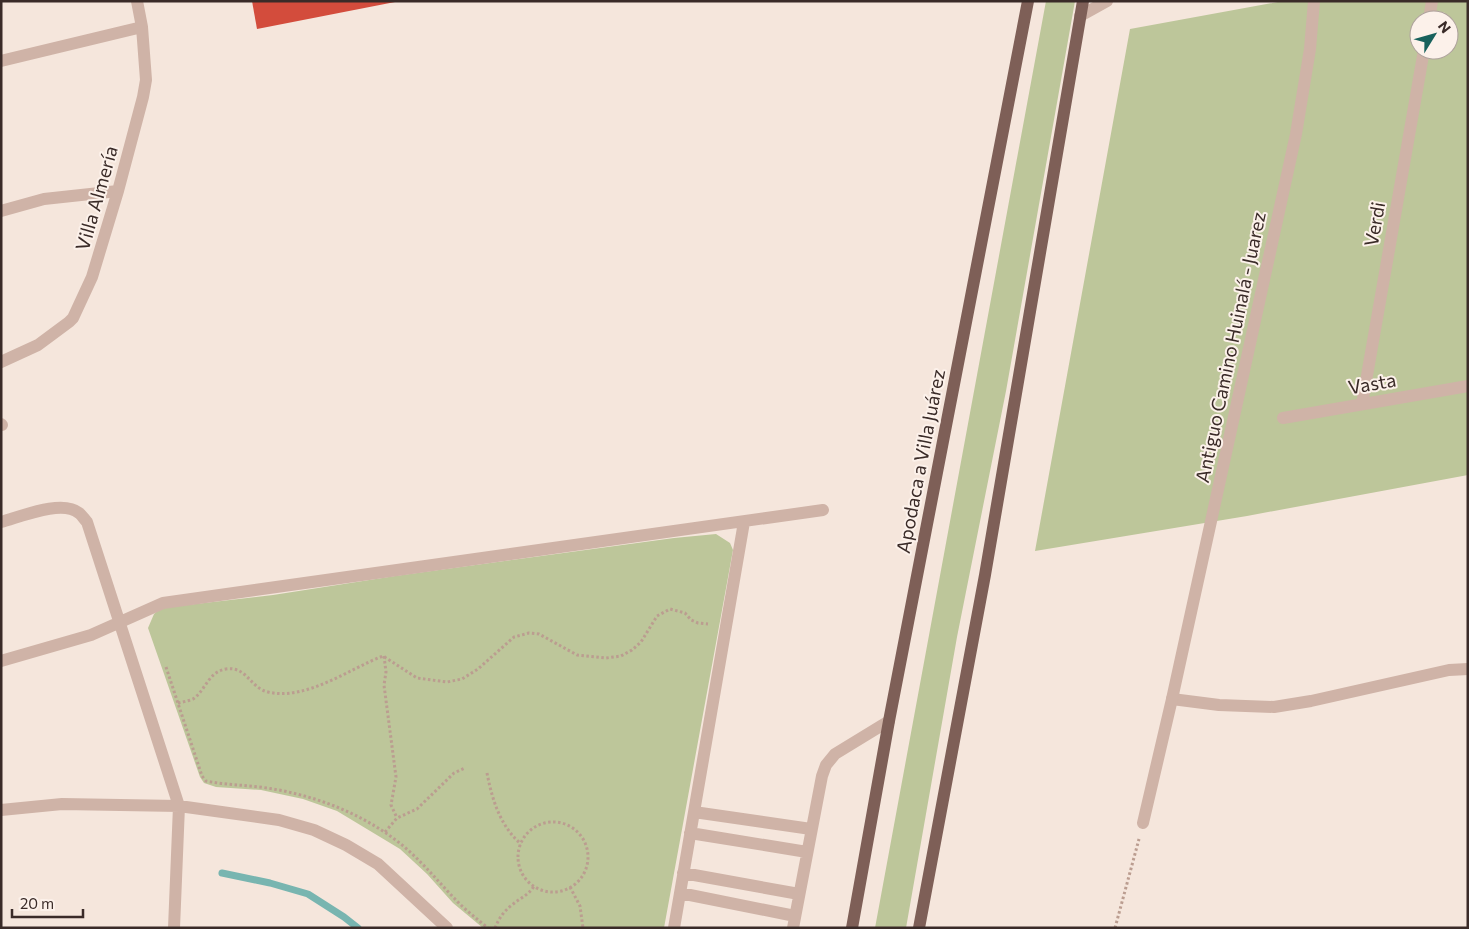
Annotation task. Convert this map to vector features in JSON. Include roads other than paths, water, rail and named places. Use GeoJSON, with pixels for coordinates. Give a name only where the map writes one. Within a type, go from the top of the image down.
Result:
{"type":"FeatureCollection","features":[{"type":"Feature","properties":{"kind":"main road","name":"Apodaca a Villa Juárez"},"geometry":{"type":"LineString","coordinates":[[852,928],[889,721],[1028,1]]}},
{"type":"Feature","properties":{"kind":"main road"},"geometry":{"type":"LineString","coordinates":[[919,928],[986,566],[1083,1]]}},
{"type":"Feature","properties":{"kind":"street","name":"Villa Almería"},"geometry":{"type":"LineString","coordinates":[[1,362],[38,345],[73,318],[92,277],[140,112],[146,80],[142,27],[137,1]]}},
{"type":"Feature","properties":{"kind":"street"},"geometry":{"type":"LineString","coordinates":[[1080,16],[1107,1]]}},
{"type":"Feature","properties":{"kind":"street","name":"Antiguo Camino Huinalá - Juarez"},"geometry":{"type":"LineString","coordinates":[[1143,823],[1296,134],[1310,49],[1314,1]]}},
{"type":"Feature","properties":{"kind":"street"},"geometry":{"type":"LineString","coordinates":[[1,61],[142,27]]}},
{"type":"Feature","properties":{"kind":"street","name":"Verdi"},"geometry":{"type":"LineString","coordinates":[[1362,404],[1422,60]]}},
{"type":"Feature","properties":{"kind":"street"},"geometry":{"type":"LineString","coordinates":[[1,211],[44,199],[118,191]]}},
{"type":"Feature","properties":{"kind":"street","name":"Vasta"},"geometry":{"type":"LineString","coordinates":[[1282,418],[1468,386]]}},
{"type":"Feature","properties":{"kind":"street"},"geometry":{"type":"LineString","coordinates":[[1,522],[50,508],[66,508],[78,512],[87,522],[180,806],[174,928]]}},
{"type":"Feature","properties":{"kind":"street"},"geometry":{"type":"LineString","coordinates":[[1,661],[91,635],[163,603],[822,510]]}},
{"type":"Feature","properties":{"kind":"street"},"geometry":{"type":"LineString","coordinates":[[674,928],[744,522]]}},
{"type":"Feature","properties":{"kind":"street"},"geometry":{"type":"LineString","coordinates":[[1172,698],[1219,705],[1274,707],[1312,701],[1449,670],[1468,669]]}},
{"type":"Feature","properties":{"kind":"street"},"geometry":{"type":"LineString","coordinates":[[680,893],[794,922],[811,829],[826,765],[835,754],[889,721]]}},
{"type":"Feature","properties":{"kind":"street"},"geometry":{"type":"LineString","coordinates":[[1,810],[62,804],[180,806],[279,820],[314,830],[346,845],[378,864],[447,928]]}},
{"type":"Feature","properties":{"kind":"street"},"geometry":{"type":"LineString","coordinates":[[694,812],[811,829]]}},
{"type":"Feature","properties":{"kind":"street"},"geometry":{"type":"LineString","coordinates":[[690,833],[807,852]]}},
{"type":"Feature","properties":{"kind":"street"},"geometry":{"type":"LineString","coordinates":[[683,873],[799,894]]}},
{"type":"Feature","properties":{"kind":"waterway"},"geometry":{"type":"LineString","coordinates":[[222,873],[270,883],[308,894],[358,928]]}}]}
